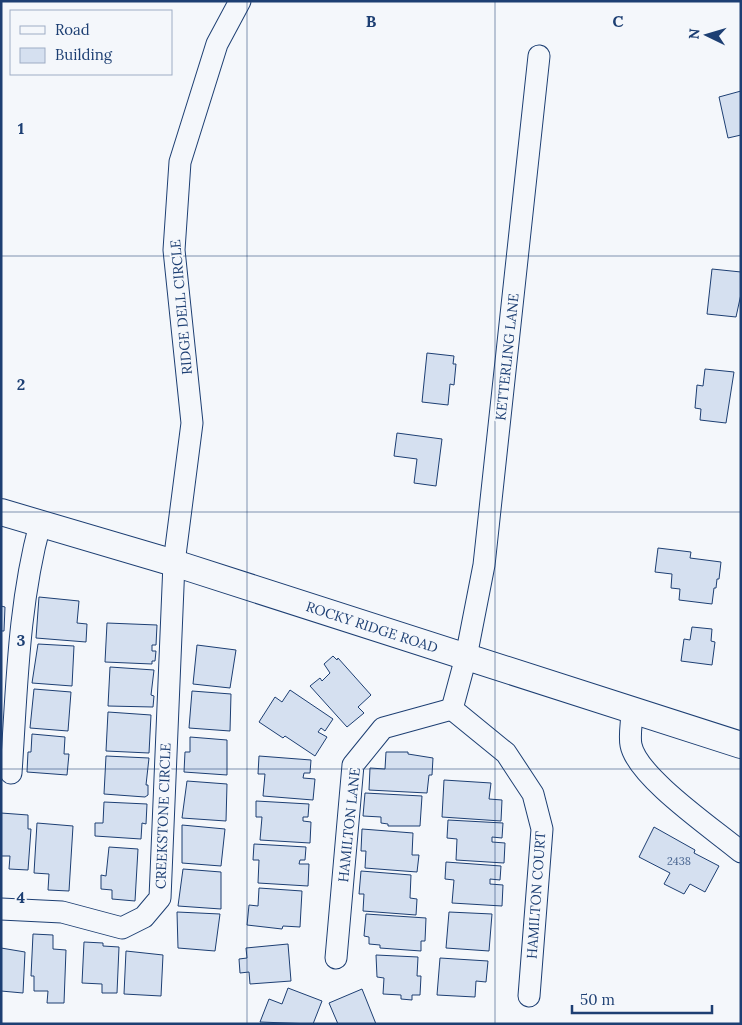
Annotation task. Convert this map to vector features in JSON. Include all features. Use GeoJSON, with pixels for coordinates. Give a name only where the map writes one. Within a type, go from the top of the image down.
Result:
{"type":"FeatureCollection","features":[{"type":"Feature","properties":{"kind":"main road","name":"ROCKY RIDGE ROAD"},"geometry":{"type":"LineString","coordinates":[[1,512],[174,563],[632,711],[740,743]]}},
{"type":"Feature","properties":{"kind":"street","name":"RIDGE DELL CIRCLE"},"geometry":{"type":"LineString","coordinates":[[174,563],[192,423],[174,250],[180,162],[217,44],[240,1]]}},
{"type":"Feature","properties":{"kind":"street","name":"KETTERLING LANE"},"geometry":{"type":"LineString","coordinates":[[466,657],[484,565],[539,56]]}},
{"type":"Feature","properties":{"kind":"street"},"geometry":{"type":"LineString","coordinates":[[11,772],[24,599],[31,558],[40,524]]}},
{"type":"Feature","properties":{"kind":"street","name":"CREEKSTONE CIRCLE"},"geometry":{"type":"LineString","coordinates":[[1,909],[62,912],[122,928],[144,917],[160,898],[174,563]]}},
{"type":"Feature","properties":{"kind":"street"},"geometry":{"type":"LineString","coordinates":[[452,709],[466,657]]}},
{"type":"Feature","properties":{"kind":"street","name":"HAMILTON LANE"},"geometry":{"type":"LineString","coordinates":[[336,958],[353,765],[383,728],[452,709]]}},
{"type":"Feature","properties":{"kind":"street","name":"HAMILTON COURT"},"geometry":{"type":"LineString","coordinates":[[452,709],[506,754],[533,794],[542,829],[529,996]]}},
{"type":"Feature","properties":{"kind":"street"},"geometry":{"type":"LineString","coordinates":[[632,711],[631,745],[638,762],[670,795],[741,852]]}},
{"type":"Feature","properties":{"kind":"building"},"geometry":{"type":"Polygon","coordinates":[[[741,91],[741,135],[728,138],[719,97],[741,91]]]}},
{"type":"Feature","properties":{"kind":"building"},"geometry":{"type":"Polygon","coordinates":[[[712,269],[741,272],[741,294],[736,317],[707,314],[712,269]]]}},
{"type":"Feature","properties":{"kind":"building"},"geometry":{"type":"Polygon","coordinates":[[[427,353],[454,356],[453,364],[456,364],[454,385],[450,384],[448,405],[422,402],[427,353]]]}},
{"type":"Feature","properties":{"kind":"building"},"geometry":{"type":"Polygon","coordinates":[[[705,369],[734,372],[726,423],[700,420],[701,409],[695,408],[697,385],[703,386],[705,369]]]}},
{"type":"Feature","properties":{"kind":"building"},"geometry":{"type":"Polygon","coordinates":[[[397,433],[442,439],[436,486],[414,483],[417,459],[394,456],[397,433]]]}},
{"type":"Feature","properties":{"kind":"building"},"geometry":{"type":"Polygon","coordinates":[[[658,548],[691,552],[690,558],[721,562],[719,579],[717,579],[716,588],[714,588],[712,604],[679,600],[680,589],[671,588],[672,574],[655,572],[658,548]]]}},
{"type":"Feature","properties":{"kind":"building"},"geometry":{"type":"Polygon","coordinates":[[[39,597],[79,601],[77,623],[87,624],[86,642],[36,638],[39,597]]]}},
{"type":"Feature","properties":{"kind":"building"},"geometry":{"type":"Polygon","coordinates":[[[1,606],[5,607],[4,631],[1,631],[1,606]]]}},
{"type":"Feature","properties":{"kind":"building"},"geometry":{"type":"Polygon","coordinates":[[[107,623],[157,625],[156,645],[152,645],[152,651],[156,651],[155,661],[152,661],[152,664],[105,662],[107,623]]]}},
{"type":"Feature","properties":{"kind":"building"},"geometry":{"type":"Polygon","coordinates":[[[692,627],[712,629],[711,641],[715,642],[712,665],[681,661],[684,639],[690,640],[692,627]]]}},
{"type":"Feature","properties":{"kind":"building"},"geometry":{"type":"Polygon","coordinates":[[[38,644],[74,646],[72,686],[32,683],[38,644]]]}},
{"type":"Feature","properties":{"kind":"building"},"geometry":{"type":"Polygon","coordinates":[[[197,645],[236,650],[230,688],[193,684],[197,645]]]}},
{"type":"Feature","properties":{"kind":"building"},"geometry":{"type":"Polygon","coordinates":[[[333,656],[337,660],[338,658],[371,695],[358,707],[364,713],[347,727],[310,686],[320,678],[322,681],[330,673],[324,664],[333,656]]]}},
{"type":"Feature","properties":{"kind":"building"},"geometry":{"type":"Polygon","coordinates":[[[110,667],[154,670],[151,695],[154,696],[153,707],[108,706],[110,667]]]}},
{"type":"Feature","properties":{"kind":"building"},"geometry":{"type":"Polygon","coordinates":[[[34,689],[71,692],[68,731],[30,728],[34,689]]]}},
{"type":"Feature","properties":{"kind":"building"},"geometry":{"type":"Polygon","coordinates":[[[290,690],[333,719],[325,731],[321,728],[318,732],[327,737],[315,756],[285,736],[283,738],[259,722],[275,697],[282,702],[290,690]]]}},
{"type":"Feature","properties":{"kind":"building"},"geometry":{"type":"Polygon","coordinates":[[[192,691],[231,694],[230,731],[189,728],[192,691]]]}},
{"type":"Feature","properties":{"kind":"building"},"geometry":{"type":"Polygon","coordinates":[[[108,712],[151,715],[149,753],[106,751],[108,712]]]}},
{"type":"Feature","properties":{"kind":"building"},"geometry":{"type":"Polygon","coordinates":[[[32,734],[65,737],[64,754],[69,754],[67,775],[27,772],[28,752],[31,752],[32,734]]]}},
{"type":"Feature","properties":{"kind":"building"},"geometry":{"type":"Polygon","coordinates":[[[190,737],[227,740],[227,775],[184,772],[185,752],[190,752],[190,737]]]}},
{"type":"Feature","properties":{"kind":"building"},"geometry":{"type":"Polygon","coordinates":[[[386,752],[408,752],[408,754],[433,758],[432,775],[429,775],[427,793],[369,790],[370,768],[385,769],[386,752]]]}},
{"type":"Feature","properties":{"kind":"building"},"geometry":{"type":"Polygon","coordinates":[[[106,756],[149,758],[146,785],[148,785],[148,795],[145,797],[104,794],[106,756]]]}},
{"type":"Feature","properties":{"kind":"building"},"geometry":{"type":"Polygon","coordinates":[[[259,756],[311,760],[310,773],[304,773],[303,778],[315,779],[313,800],[263,796],[265,774],[258,774],[259,756]]]}},
{"type":"Feature","properties":{"kind":"building"},"geometry":{"type":"Polygon","coordinates":[[[444,780],[491,783],[489,799],[502,800],[501,821],[442,817],[444,780]]]}},
{"type":"Feature","properties":{"kind":"building"},"geometry":{"type":"Polygon","coordinates":[[[187,781],[227,784],[226,821],[182,818],[187,781]]]}},
{"type":"Feature","properties":{"kind":"building"},"geometry":{"type":"Polygon","coordinates":[[[365,793],[422,796],[420,826],[388,826],[388,824],[381,823],[381,817],[363,816],[365,793]]]}},
{"type":"Feature","properties":{"kind":"building"},"geometry":{"type":"Polygon","coordinates":[[[256,801],[309,804],[308,817],[303,817],[303,821],[311,822],[310,843],[260,840],[262,817],[256,817],[256,801]]]}},
{"type":"Feature","properties":{"kind":"building"},"geometry":{"type":"Polygon","coordinates":[[[104,802],[147,804],[146,824],[142,823],[141,839],[95,836],[95,823],[103,823],[104,802]]]}},
{"type":"Feature","properties":{"kind":"building"},"geometry":{"type":"Polygon","coordinates":[[[1,813],[28,815],[28,829],[31,829],[28,870],[9,869],[10,856],[1,856],[1,813]]]}},
{"type":"Feature","properties":{"kind":"building"},"geometry":{"type":"Polygon","coordinates":[[[448,820],[503,823],[502,838],[492,837],[492,842],[505,843],[504,863],[456,860],[457,839],[447,838],[448,820]]]}},
{"type":"Feature","properties":{"kind":"building"},"geometry":{"type":"Polygon","coordinates":[[[37,823],[73,826],[69,891],[48,890],[49,874],[34,873],[37,823]]]}},
{"type":"Feature","properties":{"kind":"building"},"geometry":{"type":"Polygon","coordinates":[[[182,825],[225,829],[221,866],[182,863],[182,825]]]}},
{"type":"Feature","properties":{"kind":"building"},"geometry":{"type":"Polygon","coordinates":[[[654,827],[695,850],[694,853],[719,866],[705,892],[690,884],[684,894],[664,884],[670,873],[639,857],[654,827]]]}},
{"type":"Feature","properties":{"kind":"building"},"geometry":{"type":"Polygon","coordinates":[[[362,829],[413,833],[412,855],[419,855],[417,872],[365,868],[366,851],[361,851],[362,829]]]}},
{"type":"Feature","properties":{"kind":"building"},"geometry":{"type":"Polygon","coordinates":[[[254,844],[306,847],[305,860],[300,860],[299,864],[309,864],[308,886],[258,883],[259,860],[253,860],[254,844]]]}},
{"type":"Feature","properties":{"kind":"building"},"geometry":{"type":"Polygon","coordinates":[[[109,847],[138,849],[135,901],[112,899],[112,890],[101,889],[101,875],[106,876],[109,847]]]}},
{"type":"Feature","properties":{"kind":"building"},"geometry":{"type":"Polygon","coordinates":[[[446,862],[501,866],[500,880],[490,879],[490,884],[503,885],[502,906],[452,903],[454,880],[445,879],[446,862]]]}},
{"type":"Feature","properties":{"kind":"building"},"geometry":{"type":"Polygon","coordinates":[[[183,869],[221,872],[221,909],[178,906],[183,869]]]}},
{"type":"Feature","properties":{"kind":"building"},"geometry":{"type":"Polygon","coordinates":[[[361,871],[411,875],[410,898],[417,899],[416,915],[363,911],[364,894],[359,894],[361,871]]]}},
{"type":"Feature","properties":{"kind":"building"},"geometry":{"type":"Polygon","coordinates":[[[259,888],[302,891],[300,927],[283,926],[282,929],[247,925],[249,905],[258,906],[259,888]]]}},
{"type":"Feature","properties":{"kind":"building"},"geometry":{"type":"Polygon","coordinates":[[[177,912],[220,914],[215,951],[178,948],[177,912]]]}},
{"type":"Feature","properties":{"kind":"building"},"geometry":{"type":"Polygon","coordinates":[[[449,912],[492,914],[489,951],[446,948],[449,912]]]}},
{"type":"Feature","properties":{"kind":"building"},"geometry":{"type":"Polygon","coordinates":[[[366,914],[426,918],[425,941],[421,941],[421,951],[380,948],[380,945],[369,944],[369,937],[364,936],[366,914]]]}},
{"type":"Feature","properties":{"kind":"building"},"geometry":{"type":"Polygon","coordinates":[[[33,934],[53,935],[53,949],[66,950],[64,1003],[47,1003],[48,991],[34,991],[34,976],[31,976],[33,934]]]}},
{"type":"Feature","properties":{"kind":"building"},"geometry":{"type":"Polygon","coordinates":[[[84,942],[103,943],[103,946],[119,947],[117,993],[102,993],[102,984],[82,983],[84,942]]]}},
{"type":"Feature","properties":{"kind":"building"},"geometry":{"type":"Polygon","coordinates":[[[288,944],[291,981],[250,984],[249,972],[240,973],[239,959],[247,958],[246,948],[288,944]]]}},
{"type":"Feature","properties":{"kind":"building"},"geometry":{"type":"Polygon","coordinates":[[[1,948],[25,952],[23,993],[1,991],[1,948]]]}},
{"type":"Feature","properties":{"kind":"building"},"geometry":{"type":"Polygon","coordinates":[[[126,951],[163,955],[161,996],[124,994],[126,951]]]}},
{"type":"Feature","properties":{"kind":"building"},"geometry":{"type":"Polygon","coordinates":[[[376,955],[418,957],[417,976],[421,976],[420,995],[412,995],[412,1000],[401,999],[401,995],[383,994],[384,978],[377,977],[376,955]]]}},
{"type":"Feature","properties":{"kind":"building"},"geometry":{"type":"Polygon","coordinates":[[[440,958],[488,961],[486,982],[476,981],[475,997],[437,995],[440,958]]]}},
{"type":"Feature","properties":{"kind":"building"},"geometry":{"type":"Polygon","coordinates":[[[288,988],[322,1001],[313,1024],[260,1022],[269,999],[282,1004],[288,988]]]}},
{"type":"Feature","properties":{"kind":"building"},"geometry":{"type":"Polygon","coordinates":[[[362,989],[376,1024],[338,1024],[329,1003],[362,989]]]}}]}
